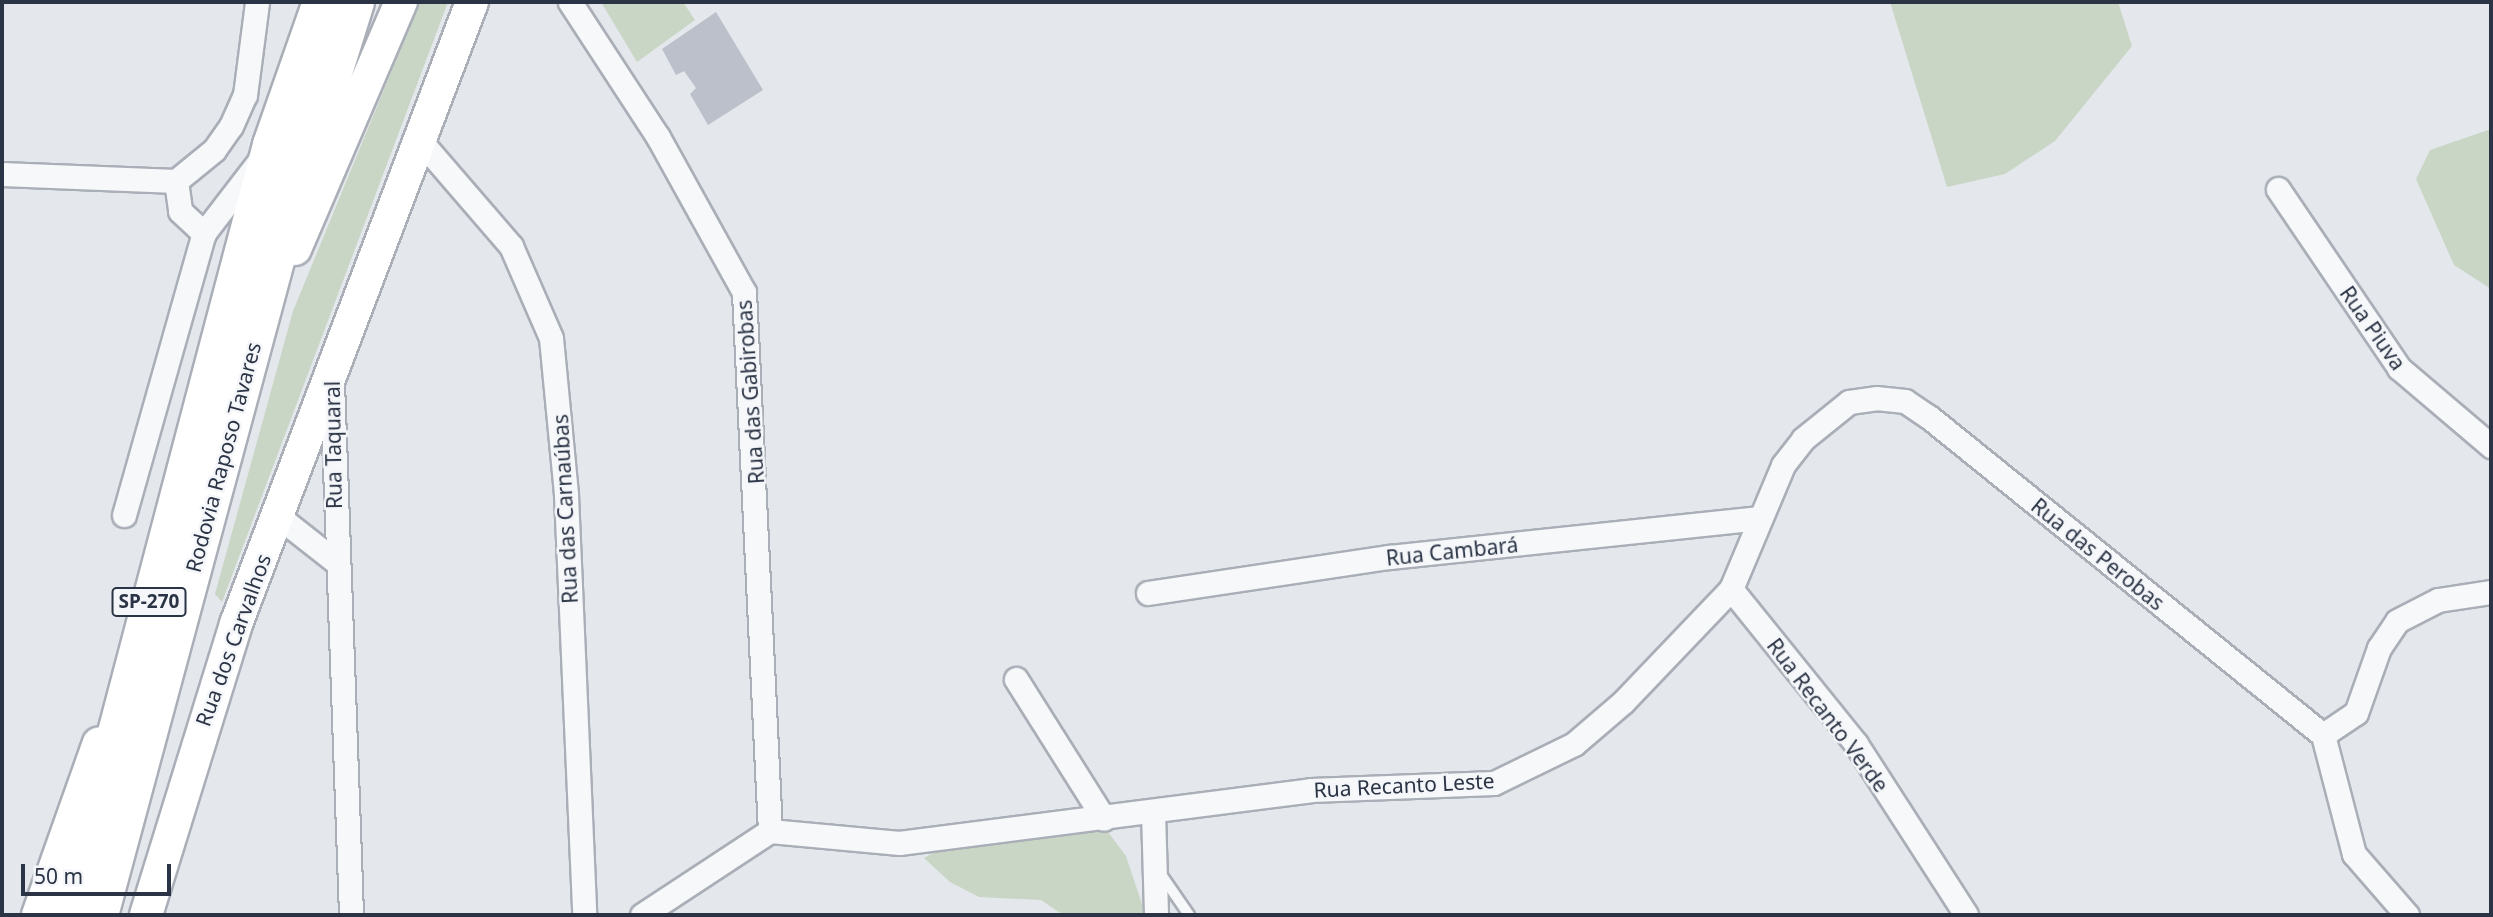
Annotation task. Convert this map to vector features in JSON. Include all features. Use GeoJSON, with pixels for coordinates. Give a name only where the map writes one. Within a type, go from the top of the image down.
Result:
{"type":"FeatureCollection","features":[{"type":"Feature","properties":{"kind":"highway","name":"Rodovia Raposo Tavares"},"geometry":{"type":"LineString","coordinates":[[69,915],[272,145],[323,2]]}},
{"type":"Feature","properties":{"kind":"highway","name":"Rodovia Raposo Tavares"},"geometry":{"type":"LineString","coordinates":[[99,915],[244,380],[355,2]]}},
{"type":"Feature","properties":{"kind":"main road"},"geometry":{"type":"LineString","coordinates":[[244,380],[401,2]]}},
{"type":"Feature","properties":{"kind":"main road","name":"Rua Taquaral"},"geometry":{"type":"LineString","coordinates":[[332,369],[423,144],[472,2]]}},
{"type":"Feature","properties":{"kind":"main road","name":"Rua dos Carvalhos"},"geometry":{"type":"LineString","coordinates":[[146,915],[206,710],[332,369]]}},
{"type":"Feature","properties":{"kind":"main road"},"geometry":{"type":"LineString","coordinates":[[38,915],[143,627]]}},
{"type":"Feature","properties":{"kind":"street"},"geometry":{"type":"LineString","coordinates":[[2,174],[176,181],[214,150],[231,126],[245,94],[257,2]]}},
{"type":"Feature","properties":{"kind":"street","name":"Rua das Gabirobas"},"geometry":{"type":"LineString","coordinates":[[570,2],[658,136],[744,292],[771,831]]}},
{"type":"Feature","properties":{"kind":"street","name":"Rua das Carnaúbas"},"geometry":{"type":"LineString","coordinates":[[423,144],[511,246],[553,349],[566,495],[584,915]]}},
{"type":"Feature","properties":{"kind":"street"},"geometry":{"type":"LineString","coordinates":[[124,515],[204,233],[272,145]]}},
{"type":"Feature","properties":{"kind":"street"},"geometry":{"type":"LineString","coordinates":[[176,181],[180,211],[204,233]]}},
{"type":"Feature","properties":{"kind":"street","name":"Rua Piuva"},"geometry":{"type":"LineString","coordinates":[[2278,189],[2399,368],[2491,446]]}},
{"type":"Feature","properties":{"kind":"street","name":"Rua Taquaral"},"geometry":{"type":"LineString","coordinates":[[332,369],[335,561],[351,915]]}},
{"type":"Feature","properties":{"kind":"street","name":"Rua das Perobas"},"geometry":{"type":"LineString","coordinates":[[1731,589],[1758,518],[1783,466],[1824,417],[1849,402],[1905,401],[2323,735]]}},
{"type":"Feature","properties":{"kind":"street"},"geometry":{"type":"LineString","coordinates":[[279,517],[335,561]]}},
{"type":"Feature","properties":{"kind":"street","name":"Rua Cambará"},"geometry":{"type":"LineString","coordinates":[[1148,593],[1389,557],[1758,518]]}},
{"type":"Feature","properties":{"kind":"street","name":"Rua Recanto Leste"},"geometry":{"type":"LineString","coordinates":[[771,831],[899,843],[1104,819],[1311,790],[1494,783],[1574,744],[1623,702],[1731,589]]}},
{"type":"Feature","properties":{"kind":"street","name":"Rua Recanto Verde"},"geometry":{"type":"LineString","coordinates":[[1731,589],[1856,744],[1966,915]]}},
{"type":"Feature","properties":{"kind":"street"},"geometry":{"type":"LineString","coordinates":[[2407,915],[2354,855],[2323,735],[2356,713],[2379,648],[2397,621],[2438,600],[2491,592]]}},
{"type":"Feature","properties":{"kind":"street"},"geometry":{"type":"LineString","coordinates":[[1016,679],[1104,819]]}},
{"type":"Feature","properties":{"kind":"street"},"geometry":{"type":"LineString","coordinates":[[1153,812],[1156,915]]}},
{"type":"Feature","properties":{"kind":"street"},"geometry":{"type":"LineString","coordinates":[[642,915],[771,831]]}},
{"type":"Feature","properties":{"kind":"lane"},"geometry":{"type":"LineString","coordinates":[[1154,865],[1189,915]]}},
{"type":"Feature","properties":{"kind":"green space"},"geometry":{"type":"Polygon","coordinates":[[[420,2],[448,2],[222,602],[215,594],[293,311],[420,2]]]}},
{"type":"Feature","properties":{"kind":"green space"},"geometry":{"type":"Polygon","coordinates":[[[601,2],[683,2],[695,20],[637,62],[601,2]]]}},
{"type":"Feature","properties":{"kind":"green space"},"geometry":{"type":"Polygon","coordinates":[[[1890,2],[2118,2],[2132,46],[2055,141],[2005,174],[1947,187],[1890,2]]]}},
{"type":"Feature","properties":{"kind":"green space"},"geometry":{"type":"Polygon","coordinates":[[[2491,129],[2491,289],[2454,265],[2416,179],[2430,150],[2491,129]]]}},
{"type":"Feature","properties":{"kind":"green space"},"geometry":{"type":"Polygon","coordinates":[[[1023,815],[1102,824],[1126,856],[1143,907],[1183,915],[1063,915],[1041,900],[979,897],[950,882],[924,858],[994,820],[1023,815]]]}},
{"type":"Feature","properties":{"kind":"building"},"geometry":{"type":"Polygon","coordinates":[[[716,12],[763,90],[708,125],[690,94],[696,88],[684,71],[676,75],[662,49],[716,12]]]}}]}
